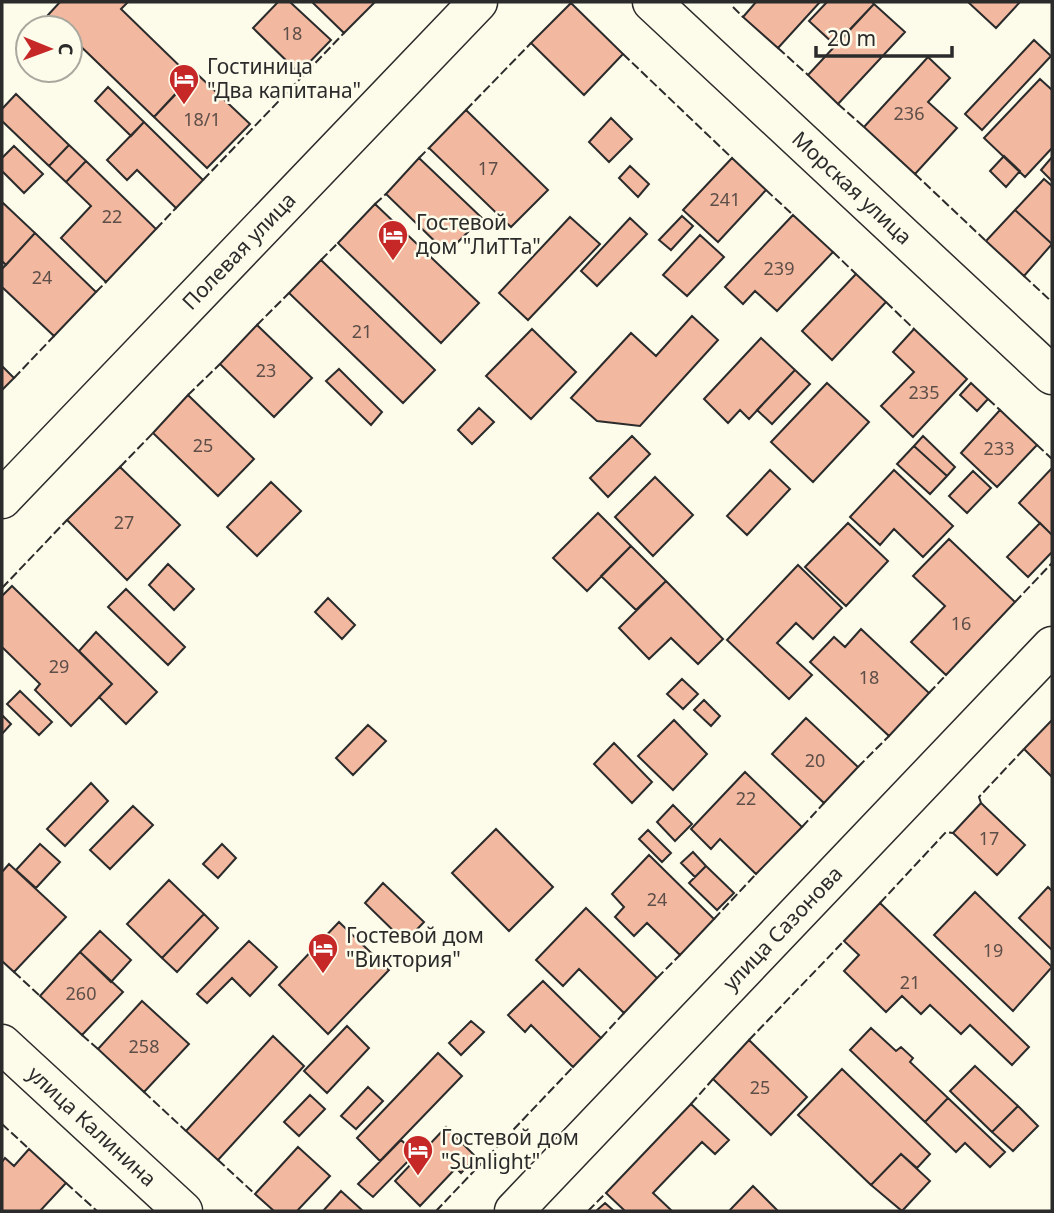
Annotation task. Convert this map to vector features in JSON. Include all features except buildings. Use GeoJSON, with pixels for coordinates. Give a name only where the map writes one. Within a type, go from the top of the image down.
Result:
{"type":"FeatureCollection","features":[{"type":"Feature","properties":{"kind":"street","name":"Полевая улица"},"geometry":{"type":"LineString","coordinates":[[2,499],[478,2]]}},
{"type":"Feature","properties":{"kind":"street","name":"Морская улица"},"geometry":{"type":"LineString","coordinates":[[652,2],[1052,375]]}},
{"type":"Feature","properties":{"kind":"street","name":"улица Сазонова"},"geometry":{"type":"LineString","coordinates":[[514,1211],[1052,646]]}},
{"type":"Feature","properties":{"kind":"street","name":"улица Калинина"},"geometry":{"type":"LineString","coordinates":[[2,1044],[183,1211]]}},
{"type":"Feature","properties":{"kind":"fence"},"geometry":{"type":"LineString","coordinates":[[733,7],[743,17]]}},
{"type":"Feature","properties":{"kind":"fence"},"geometry":{"type":"LineString","coordinates":[[203,180],[344,33]]}},
{"type":"Feature","properties":{"kind":"fence"},"geometry":{"type":"LineString","coordinates":[[466,110],[531,43]]}},
{"type":"Feature","properties":{"kind":"fence"},"geometry":{"type":"LineString","coordinates":[[778,48],[808,75]]}},
{"type":"Feature","properties":{"kind":"fence"},"geometry":{"type":"LineString","coordinates":[[623,54],[732,158]]}},
{"type":"Feature","properties":{"kind":"fence"},"geometry":{"type":"LineString","coordinates":[[838,104],[864,127]]}},
{"type":"Feature","properties":{"kind":"fence"},"geometry":{"type":"LineString","coordinates":[[419,158],[429,148]]}},
{"type":"Feature","properties":{"kind":"fence"},"geometry":{"type":"LineString","coordinates":[[915,174],[986,241]]}},
{"type":"Feature","properties":{"kind":"fence"},"geometry":{"type":"LineString","coordinates":[[766,190],[793,215]]}},
{"type":"Feature","properties":{"kind":"fence"},"geometry":{"type":"LineString","coordinates":[[375,204],[386,194]]}},
{"type":"Feature","properties":{"kind":"fence"},"geometry":{"type":"LineString","coordinates":[[156,229],[176,208]]}},
{"type":"Feature","properties":{"kind":"fence"},"geometry":{"type":"LineString","coordinates":[[321,260],[338,243]]}},
{"type":"Feature","properties":{"kind":"fence"},"geometry":{"type":"LineString","coordinates":[[833,252],[856,274]]}},
{"type":"Feature","properties":{"kind":"fence"},"geometry":{"type":"LineString","coordinates":[[1024,276],[1052,302]]}},
{"type":"Feature","properties":{"kind":"fence"},"geometry":{"type":"LineString","coordinates":[[96,292],[106,282]]}},
{"type":"Feature","properties":{"kind":"fence"},"geometry":{"type":"LineString","coordinates":[[257,325],[289,293]]}},
{"type":"Feature","properties":{"kind":"fence"},"geometry":{"type":"LineString","coordinates":[[886,302],[914,329]]}},
{"type":"Feature","properties":{"kind":"fence"},"geometry":{"type":"LineString","coordinates":[[14,378],[54,336]]}},
{"type":"Feature","properties":{"kind":"fence"},"geometry":{"type":"LineString","coordinates":[[188,395],[220,364]]}},
{"type":"Feature","properties":{"kind":"fence"},"geometry":{"type":"LineString","coordinates":[[988,399],[1000,410]]}},
{"type":"Feature","properties":{"kind":"fence"},"geometry":{"type":"LineString","coordinates":[[120,467],[153,433]]}},
{"type":"Feature","properties":{"kind":"fence"},"geometry":{"type":"LineString","coordinates":[[1037,445],[1052,459]]}},
{"type":"Feature","properties":{"kind":"fence"},"geometry":{"type":"LineString","coordinates":[[2,588],[67,520]]}},
{"type":"Feature","properties":{"kind":"fence"},"geometry":{"type":"LineString","coordinates":[[1015,602],[1052,563]]}},
{"type":"Feature","properties":{"kind":"fence"},"geometry":{"type":"LineString","coordinates":[[929,693],[946,675]]}},
{"type":"Feature","properties":{"kind":"fence"},"geometry":{"type":"LineString","coordinates":[[858,767],[889,736]]}},
{"type":"Feature","properties":{"kind":"fence"},"geometry":{"type":"LineString","coordinates":[[981,803],[979,797],[1024,749]]}},
{"type":"Feature","properties":{"kind":"fence"},"geometry":{"type":"LineString","coordinates":[[802,827],[824,803]]}},
{"type":"Feature","properties":{"kind":"fence"},"geometry":{"type":"LineString","coordinates":[[880,903],[946,832],[953,833]]}},
{"type":"Feature","properties":{"kind":"fence"},"geometry":{"type":"LineString","coordinates":[[714,919],[756,874]]}},
{"type":"Feature","properties":{"kind":"fence"},"geometry":{"type":"LineString","coordinates":[[749,1040],[844,941]]}},
{"type":"Feature","properties":{"kind":"fence"},"geometry":{"type":"LineString","coordinates":[[657,978],[680,955]]}},
{"type":"Feature","properties":{"kind":"fence"},"geometry":{"type":"LineString","coordinates":[[14,972],[40,996]]}},
{"type":"Feature","properties":{"kind":"fence"},"geometry":{"type":"LineString","coordinates":[[601,1038],[624,1013]]}},
{"type":"Feature","properties":{"kind":"fence"},"geometry":{"type":"LineString","coordinates":[[82,1035],[98,1049]]}},
{"type":"Feature","properties":{"kind":"fence"},"geometry":{"type":"LineString","coordinates":[[436,1211],[573,1067]]}},
{"type":"Feature","properties":{"kind":"fence"},"geometry":{"type":"LineString","coordinates":[[691,1104],[713,1079]]}},
{"type":"Feature","properties":{"kind":"fence"},"geometry":{"type":"LineString","coordinates":[[144,1092],[186,1131]]}},
{"type":"Feature","properties":{"kind":"fence"},"geometry":{"type":"LineString","coordinates":[[2,1124],[29,1149]]}},
{"type":"Feature","properties":{"kind":"fence"},"geometry":{"type":"LineString","coordinates":[[218,1160],[255,1194]]}},
{"type":"Feature","properties":{"kind":"fence"},"geometry":{"type":"LineString","coordinates":[[66,1183],[97,1211]]}},
{"type":"Feature","properties":{"kind":"fence"},"geometry":{"type":"LineString","coordinates":[[588,1211],[606,1193]]}},
{"type":"Feature","properties":{"kind":"place","name":"Гостиница \"Два капитана\""},"geometry":{"type":"Point","coordinates":[184,106]}},
{"type":"Feature","properties":{"kind":"place","name":"Гостевой дом \"ЛиТТа\""},"geometry":{"type":"Point","coordinates":[393,262]}},
{"type":"Feature","properties":{"kind":"place","name":"Гостевой дом \"Виктория\""},"geometry":{"type":"Point","coordinates":[323,975]}},
{"type":"Feature","properties":{"kind":"place","name":"Гостевой дом \"Sunlight\""},"geometry":{"type":"Point","coordinates":[418,1177]}}]}
